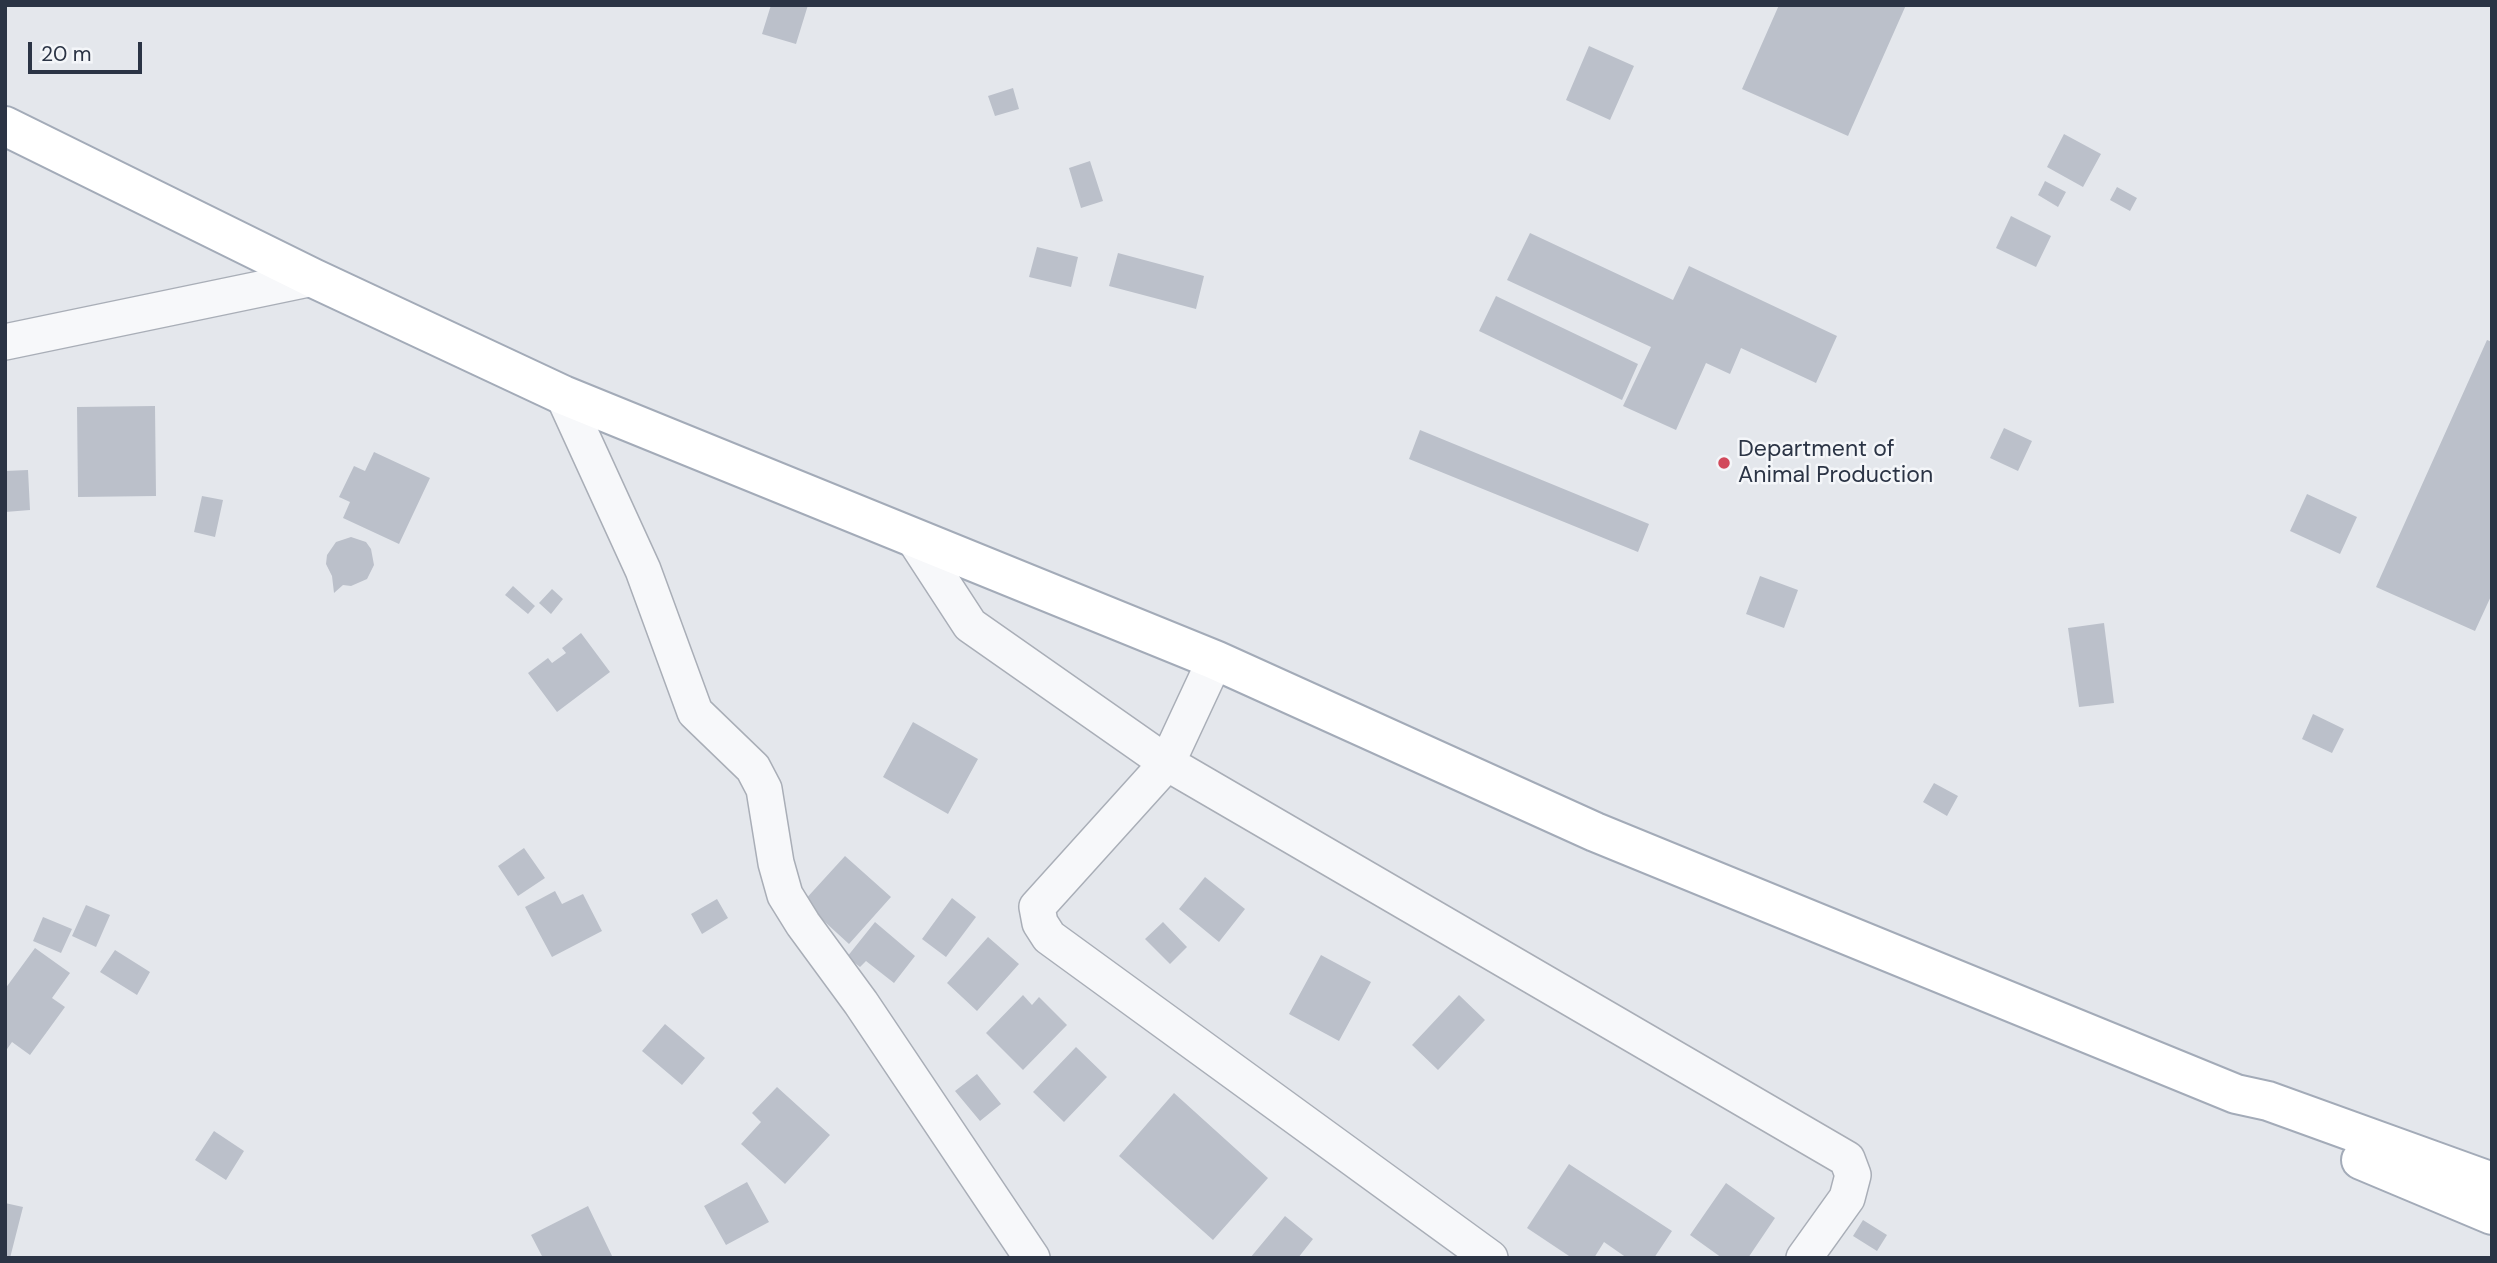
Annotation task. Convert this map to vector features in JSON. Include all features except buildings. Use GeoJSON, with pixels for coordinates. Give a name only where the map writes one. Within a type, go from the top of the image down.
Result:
{"type":"FeatureCollection","features":[{"type":"Feature","properties":{"kind":"main road"},"geometry":{"type":"LineString","coordinates":[[5,126],[313,278],[563,395],[1215,660],[1595,832],[2236,1094],[2281,1106],[2492,1182]]}},
{"type":"Feature","properties":{"kind":"main road"},"geometry":{"type":"LineString","coordinates":[[2236,1094],[2263,1114],[2313,1138],[2492,1215]]}},
{"type":"Feature","properties":{"kind":"street"},"geometry":{"type":"LineString","coordinates":[[5,342],[313,278]]}},
{"type":"Feature","properties":{"kind":"street"},"geometry":{"type":"LineString","coordinates":[[563,395],[643,570],[695,712],[753,768],[764,789],[776,863],[785,895],[1032,1258]]}},
{"type":"Feature","properties":{"kind":"street"},"geometry":{"type":"LineString","coordinates":[[914,539],[970,625],[1167,763],[1847,1159],[1853,1175],[1847,1198],[1804,1258]]}},
{"type":"Feature","properties":{"kind":"street"},"geometry":{"type":"LineString","coordinates":[[1215,660],[1167,763],[1037,907],[1040,923],[1049,937],[1490,1258]]}},
{"type":"Feature","properties":{"kind":"place","name":"Department of Animal Production"},"geometry":{"type":"Point","coordinates":[1724,463]}}]}
